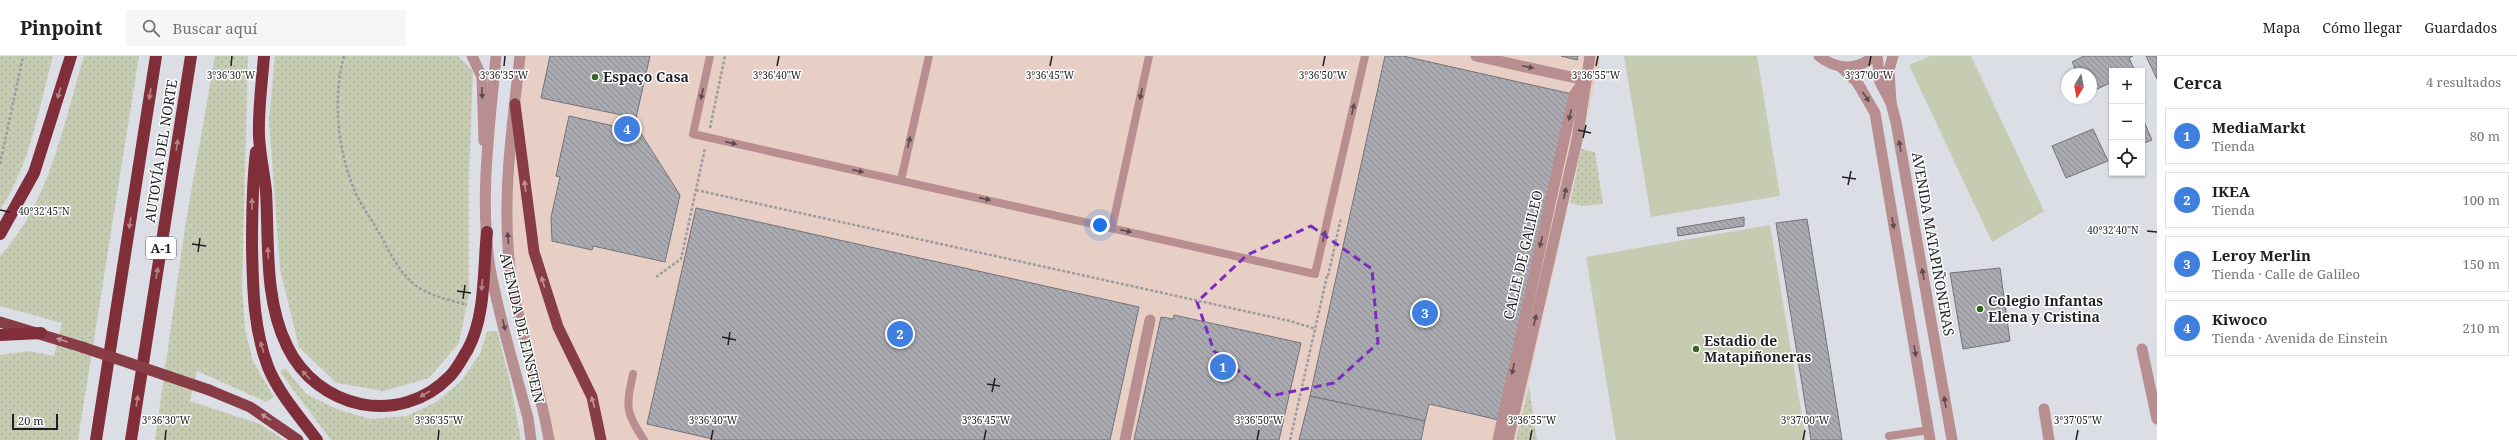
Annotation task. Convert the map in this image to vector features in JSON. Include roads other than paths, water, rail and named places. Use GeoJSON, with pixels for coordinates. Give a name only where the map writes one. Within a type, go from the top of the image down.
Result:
{"type":"FeatureCollection","features":[{"type":"Feature","properties":{"kind":"highway"},"geometry":{"type":"LineString","coordinates":[[0,234],[34,173],[71,56]]}},
{"type":"Feature","properties":{"kind":"highway","name":"AUTOVÍA DEL NORTE"},"geometry":{"type":"LineString","coordinates":[[96,440],[156,56]]}},
{"type":"Feature","properties":{"kind":"highway","name":"AUTOVÍA DEL NORTE"},"geometry":{"type":"LineString","coordinates":[[130,440],[191,56]]}},
{"type":"Feature","properties":{"kind":"highway"},"geometry":{"type":"LineString","coordinates":[[264,56],[259,136],[252,186],[253,292],[256,330],[268,368],[283,394],[317,440]]}},
{"type":"Feature","properties":{"kind":"highway"},"geometry":{"type":"LineString","coordinates":[[515,104],[534,252],[558,327],[592,397],[601,440]]}},
{"type":"Feature","properties":{"kind":"highway"},"geometry":{"type":"LineString","coordinates":[[259,136],[266,190],[268,263],[278,325],[287,347],[307,376],[329,393],[348,401],[390,407],[424,396],[451,376],[468,348],[479,321],[487,232]]}},
{"type":"Feature","properties":{"kind":"highway"},"geometry":{"type":"LineString","coordinates":[[0,322],[41,333],[209,390],[250,407],[298,440]]}},
{"type":"Feature","properties":{"kind":"highway"},"geometry":{"type":"LineString","coordinates":[[0,335],[41,333]]}},
{"type":"Feature","properties":{"kind":"street"},"geometry":{"type":"LineString","coordinates":[[472,56],[482,77],[486,176]]}},
{"type":"Feature","properties":{"kind":"street","name":"AVENIDA DE EINSTEIN"},"geometry":{"type":"LineString","coordinates":[[496,56],[486,176],[487,232],[490,268],[528,418],[531,440]]}},
{"type":"Feature","properties":{"kind":"street","name":"AVENIDA DE EINSTEIN"},"geometry":{"type":"LineString","coordinates":[[520,56],[508,197],[509,254],[514,295],[545,413],[549,440]]}},
{"type":"Feature","properties":{"kind":"street"},"geometry":{"type":"LineString","coordinates":[[1476,56],[1585,80]]}},
{"type":"Feature","properties":{"kind":"street","name":"CALLE DE GALILEO"},"geometry":{"type":"LineString","coordinates":[[1508,440],[1577,140],[1585,94],[1585,80],[1590,56]]}},
{"type":"Feature","properties":{"kind":"street"},"geometry":{"type":"LineString","coordinates":[[1819,56],[1830,64],[1841,67],[1861,64],[1873,56]]}},
{"type":"Feature","properties":{"kind":"street","name":"AVENIDA MATAPIÑONERAS"},"geometry":{"type":"LineString","coordinates":[[1876,56],[1880,82],[1891,103],[1952,440]]}},
{"type":"Feature","properties":{"kind":"street"},"geometry":{"type":"LineString","coordinates":[[1891,103],[1889,70],[1893,56]]}},
{"type":"Feature","properties":{"kind":"street"},"geometry":{"type":"LineString","coordinates":[[1841,67],[1857,82],[1875,113],[1929,435]]}},
{"type":"Feature","properties":{"kind":"street","name":"CALLE DE GALILEO"},"geometry":{"type":"LineString","coordinates":[[1498,440],[1574,95],[1585,80]]}},
{"type":"Feature","properties":{"kind":"street"},"geometry":{"type":"LineString","coordinates":[[1126,440],[1150,320]]}},
{"type":"Feature","properties":{"kind":"street"},"geometry":{"type":"LineString","coordinates":[[2142,349],[2157,418]]}},
{"type":"Feature","properties":{"kind":"street"},"geometry":{"type":"LineString","coordinates":[[2044,409],[2049,440]]}},
{"type":"Feature","properties":{"kind":"lane"},"geometry":{"type":"LineString","coordinates":[[518,69],[524,56]]}},
{"type":"Feature","properties":{"kind":"lane"},"geometry":{"type":"LineString","coordinates":[[710,56],[693,134],[1315,274],[1365,56]]}},
{"type":"Feature","properties":{"kind":"lane"},"geometry":{"type":"LineString","coordinates":[[901,180],[929,56]]}},
{"type":"Feature","properties":{"kind":"lane"},"geometry":{"type":"LineString","coordinates":[[1112,228],[1149,56]]}},
{"type":"Feature","properties":{"kind":"lane"},"geometry":{"type":"LineString","coordinates":[[633,374],[627,402],[630,420],[644,440]]}},
{"type":"Feature","properties":{"kind":"lane"},"geometry":{"type":"LineString","coordinates":[[1889,436],[1929,435]]}},
{"type":"Feature","properties":{"kind":"place","name":"Espaço Casa"},"geometry":{"type":"Point","coordinates":[595,77]}},
{"type":"Feature","properties":{"kind":"place","name":"Kiwoco"},"geometry":{"type":"Point","coordinates":[627,129]}},
{"type":"Feature","properties":{"kind":"place","name":"Colegio Infantas Elena y Cristina"},"geometry":{"type":"Point","coordinates":[1980,309]}},
{"type":"Feature","properties":{"kind":"place","name":"Leroy Merlin"},"geometry":{"type":"Point","coordinates":[1425,313]}},
{"type":"Feature","properties":{"kind":"place","name":"IKEA"},"geometry":{"type":"Point","coordinates":[900,334]}},
{"type":"Feature","properties":{"kind":"place","name":"Estadio de Matapiñoneras"},"geometry":{"type":"Point","coordinates":[1696,349]}},
{"type":"Feature","properties":{"kind":"place","name":"MediaMarkt"},"geometry":{"type":"Point","coordinates":[1223,367]}}]}
